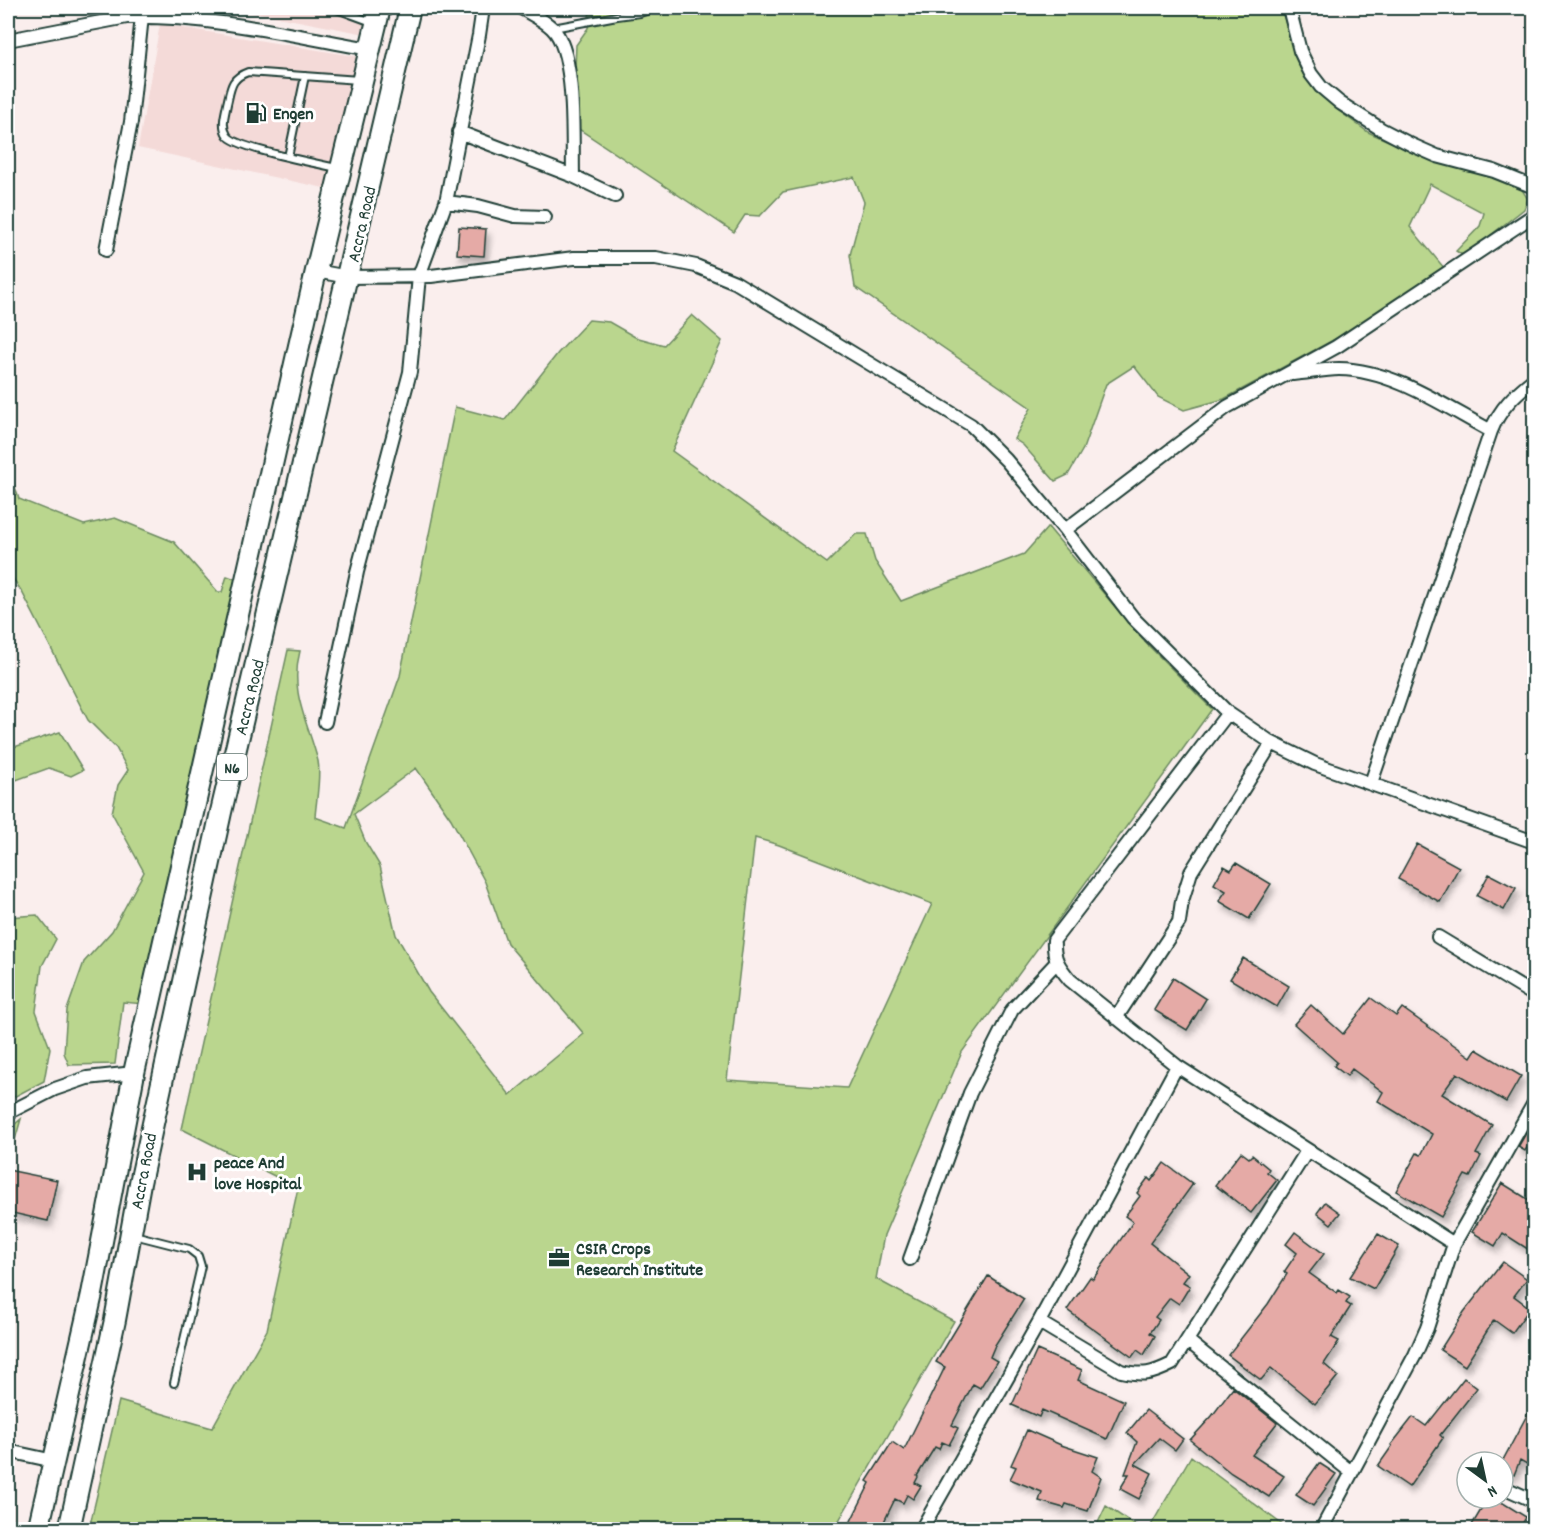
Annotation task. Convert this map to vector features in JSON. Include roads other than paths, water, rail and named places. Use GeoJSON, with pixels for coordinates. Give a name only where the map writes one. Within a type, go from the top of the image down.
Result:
{"type":"FeatureCollection","features":[{"type":"Feature","properties":{"kind":"highway","name":"Accra Road"},"geometry":{"type":"LineString","coordinates":[[69,1530],[220,812],[410,8]]}},
{"type":"Feature","properties":{"kind":"highway","name":"Accra Road"},"geometry":{"type":"LineString","coordinates":[[38,1530],[92,1294],[134,1073],[316,271],[378,16]]}},
{"type":"Feature","properties":{"kind":"street"},"geometry":{"type":"LineString","coordinates":[[325,722],[357,572],[410,372],[419,276],[446,202],[483,8]]}},
{"type":"Feature","properties":{"kind":"street"},"geometry":{"type":"LineString","coordinates":[[521,8],[552,28],[564,46],[569,69],[573,176]]}},
{"type":"Feature","properties":{"kind":"street"},"geometry":{"type":"LineString","coordinates":[[1289,8],[1300,51],[1311,74],[1340,103],[1381,129],[1437,156],[1494,171],[1534,187]]}},
{"type":"Feature","properties":{"kind":"street"},"geometry":{"type":"LineString","coordinates":[[8,40],[127,12],[142,16],[200,20],[370,49]]}},
{"type":"Feature","properties":{"kind":"street"},"geometry":{"type":"LineString","coordinates":[[106,250],[131,122],[142,16]]}},
{"type":"Feature","properties":{"kind":"street"},"geometry":{"type":"LineString","coordinates":[[459,132],[573,176],[615,196]]}},
{"type":"Feature","properties":{"kind":"street"},"geometry":{"type":"LineString","coordinates":[[446,202],[478,206],[515,216],[545,217]]}},
{"type":"Feature","properties":{"kind":"street"},"geometry":{"type":"LineString","coordinates":[[1065,530],[1227,407],[1336,348],[1534,215]]}},
{"type":"Feature","properties":{"kind":"street"},"geometry":{"type":"LineString","coordinates":[[316,271],[348,277],[419,276],[574,258],[656,258],[696,266],[735,282],[971,425],[1006,460],[1065,530],[1133,618],[1228,713],[1272,743],[1315,764],[1534,841]]}},
{"type":"Feature","properties":{"kind":"street"},"geometry":{"type":"LineString","coordinates":[[1286,375],[1338,369],[1373,374],[1408,386],[1491,431]]}},
{"type":"Feature","properties":{"kind":"street"},"geometry":{"type":"LineString","coordinates":[[1371,783],[1491,431],[1498,414],[1517,392],[1534,379]]}},
{"type":"Feature","properties":{"kind":"street"},"geometry":{"type":"LineString","coordinates":[[1228,713],[1054,940],[1053,953],[1056,963],[1070,980],[1177,1066],[1454,1244]]}},
{"type":"Feature","properties":{"kind":"street"},"geometry":{"type":"LineString","coordinates":[[1116,1018],[1179,922],[1182,901],[1191,872],[1272,743]]}},
{"type":"Feature","properties":{"kind":"street"},"geometry":{"type":"LineString","coordinates":[[1438,937],[1534,995]]}},
{"type":"Feature","properties":{"kind":"street"},"geometry":{"type":"LineString","coordinates":[[910,1259],[970,1094],[1012,1010],[1056,963]]}},
{"type":"Feature","properties":{"kind":"street"},"geometry":{"type":"LineString","coordinates":[[921,1530],[1039,1322],[1177,1066]]}},
{"type":"Feature","properties":{"kind":"street"},"geometry":{"type":"LineString","coordinates":[[8,1113],[55,1089],[87,1078],[134,1073]]}},
{"type":"Feature","properties":{"kind":"street"},"geometry":{"type":"LineString","coordinates":[[1321,1530],[1415,1355],[1427,1328],[1454,1244],[1534,1103]]}},
{"type":"Feature","properties":{"kind":"street"},"geometry":{"type":"LineString","coordinates":[[1039,1322],[1121,1371],[1134,1374],[1154,1373],[1172,1364],[1307,1151]]}},
{"type":"Feature","properties":{"kind":"street"},"geometry":{"type":"LineString","coordinates":[[1188,1341],[1351,1472]]}},
{"type":"Feature","properties":{"kind":"street"},"geometry":{"type":"LineString","coordinates":[[8,1451],[54,1461]]}},
{"type":"Feature","properties":{"kind":"street"},"geometry":{"type":"LineString","coordinates":[[1515,1492],[1534,1501]]}},
{"type":"Feature","properties":{"kind":"lane"},"geometry":{"type":"LineString","coordinates":[[334,8],[378,16]]}},
{"type":"Feature","properties":{"kind":"lane"},"geometry":{"type":"LineString","coordinates":[[552,28],[640,14],[655,8]]}},
{"type":"Feature","properties":{"kind":"lane"},"geometry":{"type":"LineString","coordinates":[[341,169],[288,157],[228,138],[223,125],[231,82],[238,75],[248,72],[362,80]]}},
{"type":"Feature","properties":{"kind":"lane"},"geometry":{"type":"LineString","coordinates":[[288,157],[305,76]]}},
{"type":"Feature","properties":{"kind":"lane"},"geometry":{"type":"LineString","coordinates":[[131,1234],[189,1249],[198,1256],[201,1266],[174,1383]]}},
{"type":"Feature","properties":{"kind":"place","name":"Engen"},"geometry":{"type":"Point","coordinates":[256,113]}},
{"type":"Feature","properties":{"kind":"place","name":"peace And love Hospital"},"geometry":{"type":"Point","coordinates":[197,1172]}},
{"type":"Feature","properties":{"kind":"place","name":"CSIR Crops Research Institute"},"geometry":{"type":"Point","coordinates":[559,1258]}}]}
